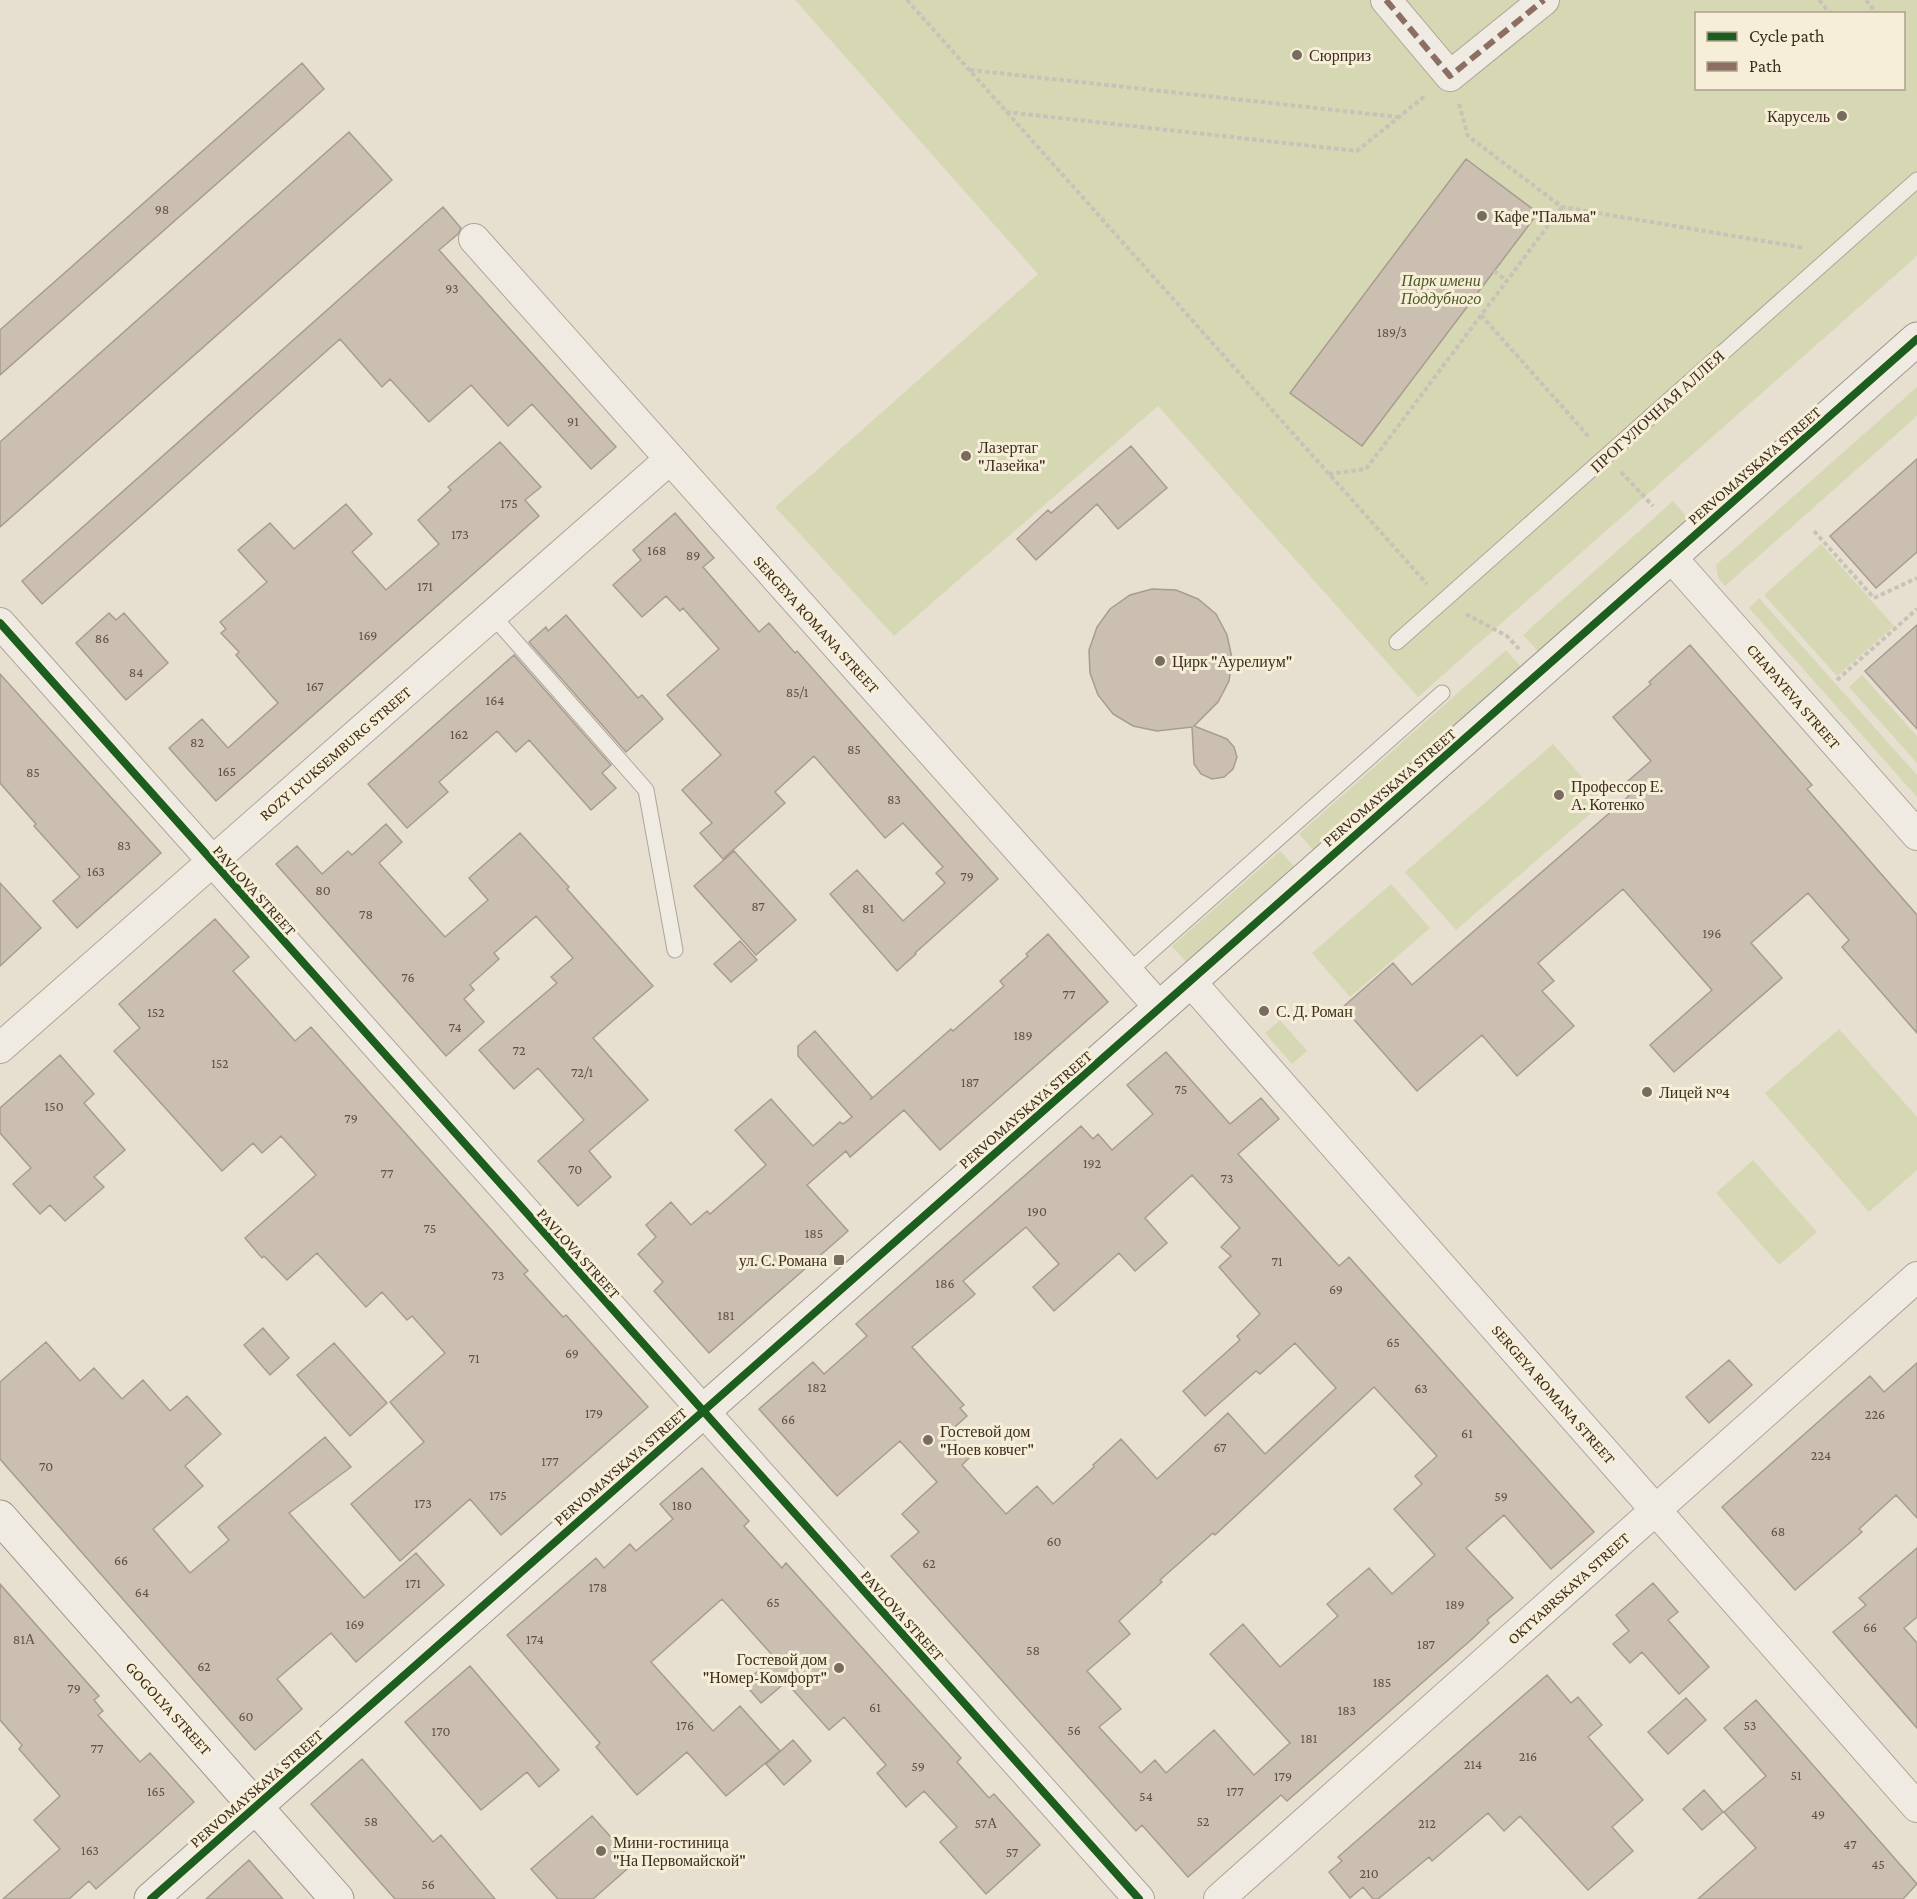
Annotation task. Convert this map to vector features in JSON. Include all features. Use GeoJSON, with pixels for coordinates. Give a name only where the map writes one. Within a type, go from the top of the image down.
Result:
{"type":"FeatureCollection","features":[{"type":"Feature","properties":{"kind":"street"},"geometry":{"type":"LineString","coordinates":[[1386,0],[1450,76],[1544,0]]}},
{"type":"Feature","properties":{"kind":"street","name":"SERGEYA ROMANA STREET"},"geometry":{"type":"LineString","coordinates":[[474,239],[1160,1008]]}},
{"type":"Feature","properties":{"kind":"street","name":"PERVOMAYSKAYA STREET"},"geometry":{"type":"LineString","coordinates":[[151,1899],[1917,339]]}},
{"type":"Feature","properties":{"kind":"street","name":"ROZY LYUKSEMBURG STREET"},"geometry":{"type":"LineString","coordinates":[[0,1048],[669,459]]}},
{"type":"Feature","properties":{"kind":"street","name":"CHAPAYEVA STREET"},"geometry":{"type":"LineString","coordinates":[[1671,556],[1917,836]]}},
{"type":"Feature","properties":{"kind":"street","name":"PAVLOVA STREET"},"geometry":{"type":"LineString","coordinates":[[0,623],[1139,1899]]}},
{"type":"Feature","properties":{"kind":"street","name":"SERGEYA ROMANA STREET"},"geometry":{"type":"LineString","coordinates":[[1190,981],[1656,1510],[1914,1796]]}},
{"type":"Feature","properties":{"kind":"street","name":"OKTYABRSKAYA STREET"},"geometry":{"type":"LineString","coordinates":[[1219,1899],[1917,1277]]}},
{"type":"Feature","properties":{"kind":"street","name":"GOGOLYA STREET"},"geometry":{"type":"LineString","coordinates":[[0,1517],[338,1899]]}},
{"type":"Feature","properties":{"kind":"lane","name":"ПРОГУЛОЧНАЯ АЛЛЕЯ"},"geometry":{"type":"LineString","coordinates":[[1397,642],[1917,180]]}},
{"type":"Feature","properties":{"kind":"lane"},"geometry":{"type":"LineString","coordinates":[[492,615],[646,789],[675,950]]}},
{"type":"Feature","properties":{"kind":"lane"},"geometry":{"type":"LineString","coordinates":[[1128,972],[1442,693]]}},
{"type":"Feature","properties":{"kind":"path"},"geometry":{"type":"LineString","coordinates":[[907,0],[1443,601],[1506,636]]}},
{"type":"Feature","properties":{"kind":"path"},"geometry":{"type":"LineString","coordinates":[[1819,0],[1829,12]]}},
{"type":"Feature","properties":{"kind":"path"},"geometry":{"type":"LineString","coordinates":[[1866,0],[1875,12]]}},
{"type":"Feature","properties":{"kind":"path"},"geometry":{"type":"LineString","coordinates":[[969,70],[1399,117]]}},
{"type":"Feature","properties":{"kind":"path"},"geometry":{"type":"LineString","coordinates":[[1006,112],[1357,150],[1450,76]]}},
{"type":"Feature","properties":{"kind":"path"},"geometry":{"type":"LineString","coordinates":[[1468,136],[1562,207],[1835,253]]}},
{"type":"Feature","properties":{"kind":"path"},"geometry":{"type":"LineString","coordinates":[[1329,474],[1366,469],[1562,207]]}},
{"type":"Feature","properties":{"kind":"path"},"geometry":{"type":"LineString","coordinates":[[1494,271],[1507,280]]}},
{"type":"Feature","properties":{"kind":"path"},"geometry":{"type":"LineString","coordinates":[[1481,315],[1653,506]]}},
{"type":"Feature","properties":{"kind":"path"},"geometry":{"type":"LineString","coordinates":[[1814,531],[1874,598],[1917,578]]}},
{"type":"Feature","properties":{"kind":"path"},"geometry":{"type":"LineString","coordinates":[[1837,680],[1917,609]]}},
{"type":"Feature","properties":{"kind":"green space","name":"Парк имени Поддубного"},"geometry":{"type":"Polygon","coordinates":[[[795,0],[1917,0],[1917,256],[1418,697],[1158,406],[894,636],[775,507],[1038,274],[795,0]]]}},
{"type":"Feature","properties":{"kind":"green space"},"geometry":{"type":"Polygon","coordinates":[[[1917,387],[1917,416],[1725,586],[1718,578],[1716,565],[1917,387]]]}},
{"type":"Feature","properties":{"kind":"green space"},"geometry":{"type":"Polygon","coordinates":[[[1673,501],[1688,518],[1538,651],[1523,635],[1673,501]]]}},
{"type":"Feature","properties":{"kind":"green space"},"geometry":{"type":"Polygon","coordinates":[[[1821,544],[1894,626],[1837,676],[1764,595],[1821,544]]]}},
{"type":"Feature","properties":{"kind":"green space"},"geometry":{"type":"Polygon","coordinates":[[[1759,598],[1917,775],[1917,797],[1749,608],[1759,598]]]}},
{"type":"Feature","properties":{"kind":"green space"},"geometry":{"type":"Polygon","coordinates":[[[1506,650],[1521,667],[1313,850],[1299,834],[1506,650]]]}},
{"type":"Feature","properties":{"kind":"green space"},"geometry":{"type":"Polygon","coordinates":[[[1862,675],[1917,736],[1917,763],[1849,687],[1862,675]]]}},
{"type":"Feature","properties":{"kind":"green space"},"geometry":{"type":"Polygon","coordinates":[[[1553,744],[1604,802],[1456,930],[1405,872],[1553,744]]]}},
{"type":"Feature","properties":{"kind":"green space"},"geometry":{"type":"Polygon","coordinates":[[[1280,851],[1295,867],[1187,963],[1172,946],[1280,851]]]}},
{"type":"Feature","properties":{"kind":"green space"},"geometry":{"type":"Polygon","coordinates":[[[1391,884],[1430,928],[1350,997],[1312,953],[1391,884]]]}},
{"type":"Feature","properties":{"kind":"green space"},"geometry":{"type":"Polygon","coordinates":[[[1280,1020],[1307,1051],[1292,1064],[1265,1033],[1280,1020]]]}},
{"type":"Feature","properties":{"kind":"green space"},"geometry":{"type":"Polygon","coordinates":[[[1839,1029],[1917,1117],[1917,1170],[1869,1212],[1765,1093],[1839,1029]]]}},
{"type":"Feature","properties":{"kind":"green space"},"geometry":{"type":"Polygon","coordinates":[[[1753,1160],[1817,1232],[1779,1265],[1716,1193],[1753,1160]]]}},
{"type":"Feature","properties":{"kind":"building"},"geometry":{"type":"Polygon","coordinates":[[[302,63],[324,89],[0,375],[0,330],[302,63]]]}},
{"type":"Feature","properties":{"kind":"building"},"geometry":{"type":"Polygon","coordinates":[[[349,132],[392,180],[0,527],[0,442],[349,132]]]}},
{"type":"Feature","properties":{"kind":"building"},"geometry":{"type":"Polygon","coordinates":[[[1466,159],[1538,213],[1362,446],[1290,393],[1466,159]]]}},
{"type":"Feature","properties":{"kind":"building"},"geometry":{"type":"Polygon","coordinates":[[[443,207],[461,228],[458,234],[439,250],[616,447],[591,469],[532,404],[508,426],[471,385],[429,422],[390,379],[382,387],[340,339],[42,604],[22,581],[443,207]]]}},
{"type":"Feature","properties":{"kind":"building"},"geometry":{"type":"Polygon","coordinates":[[[500,442],[541,487],[525,500],[539,516],[216,801],[169,748],[202,719],[228,748],[278,703],[236,655],[239,652],[221,633],[226,629],[220,622],[267,582],[238,550],[270,523],[294,549],[346,504],[372,534],[352,552],[386,590],[439,544],[418,520],[451,490],[448,487],[500,442]]]}},
{"type":"Feature","properties":{"kind":"building"},"geometry":{"type":"Polygon","coordinates":[[[1131,446],[1167,488],[1118,529],[1097,504],[1036,560],[1017,539],[1048,510],[1051,513],[1131,446]]]}},
{"type":"Feature","properties":{"kind":"building"},"geometry":{"type":"Polygon","coordinates":[[[1917,459],[1917,552],[1876,588],[1830,536],[1917,459]]]}},
{"type":"Feature","properties":{"kind":"building"},"geometry":{"type":"Polygon","coordinates":[[[675,513],[714,558],[703,567],[759,632],[769,623],[795,653],[797,651],[998,879],[897,971],[830,894],[857,870],[903,921],[945,883],[936,873],[943,867],[903,823],[885,838],[814,756],[775,792],[785,803],[723,859],[700,833],[712,823],[682,790],[721,755],[667,695],[719,649],[683,608],[680,611],[666,596],[642,617],[613,585],[641,560],[633,550],[675,513]]]}},
{"type":"Feature","properties":{"kind":"building"},"geometry":{"type":"Polygon","coordinates":[[[1152,589],[1176,590],[1198,599],[1216,614],[1227,635],[1232,658],[1229,681],[1218,702],[1194,726],[1227,739],[1234,747],[1237,757],[1233,769],[1224,777],[1212,779],[1201,774],[1194,764],[1192,727],[1157,731],[1133,726],[1113,714],[1098,695],[1090,673],[1089,650],[1097,627],[1110,609],[1130,595],[1152,589]]]}},
{"type":"Feature","properties":{"kind":"building"},"geometry":{"type":"Polygon","coordinates":[[[109,613],[116,620],[124,613],[168,663],[126,700],[76,643],[109,613]]]}},
{"type":"Feature","properties":{"kind":"building"},"geometry":{"type":"Polygon","coordinates":[[[566,615],[638,698],[642,695],[663,719],[626,752],[529,642],[546,627],[548,631],[566,615]]]}},
{"type":"Feature","properties":{"kind":"building"},"geometry":{"type":"Polygon","coordinates":[[[1917,625],[1917,729],[1865,671],[1917,625]]]}},
{"type":"Feature","properties":{"kind":"building"},"geometry":{"type":"Polygon","coordinates":[[[1690,645],[1812,785],[1807,789],[1917,915],[1917,1033],[1842,947],[1849,940],[1808,893],[1751,943],[1782,978],[1674,1072],[1650,1045],[1712,990],[1623,889],[1538,963],[1554,981],[1542,991],[1574,1026],[1517,1076],[1482,1035],[1417,1091],[1343,1007],[1393,963],[1412,985],[1629,796],[1621,787],[1651,761],[1613,717],[1651,684],[1649,682],[1690,645]]]}},
{"type":"Feature","properties":{"kind":"building"},"geometry":{"type":"Polygon","coordinates":[[[514,655],[611,765],[602,773],[616,788],[591,810],[529,740],[516,752],[497,731],[439,782],[448,792],[407,828],[368,784],[514,655]]]}},
{"type":"Feature","properties":{"kind":"building"},"geometry":{"type":"Polygon","coordinates":[[[0,674],[161,853],[77,928],[53,901],[80,877],[34,826],[36,824],[0,783],[0,674]]]}},
{"type":"Feature","properties":{"kind":"building"},"geometry":{"type":"Polygon","coordinates":[[[386,824],[402,842],[379,863],[445,937],[488,900],[469,878],[520,833],[653,986],[593,1038],[648,1100],[589,1151],[611,1177],[578,1206],[538,1161],[584,1120],[538,1068],[514,1089],[479,1050],[557,983],[551,977],[573,958],[536,916],[494,953],[499,959],[470,985],[474,990],[464,999],[484,1022],[446,1056],[276,864],[297,846],[322,874],[348,851],[352,855],[386,824]]]}},
{"type":"Feature","properties":{"kind":"building"},"geometry":{"type":"Polygon","coordinates":[[[734,851],[796,920],[756,955],[694,886],[734,851]]]}},
{"type":"Feature","properties":{"kind":"building"},"geometry":{"type":"Polygon","coordinates":[[[0,883],[41,928],[0,966],[0,883]]]}},
{"type":"Feature","properties":{"kind":"building"},"geometry":{"type":"Polygon","coordinates":[[[215,919],[249,957],[233,971],[295,1041],[311,1027],[528,1271],[524,1274],[563,1317],[566,1315],[648,1407],[501,1535],[470,1499],[400,1561],[351,1504],[424,1442],[390,1402],[445,1353],[412,1316],[407,1320],[382,1292],[366,1307],[317,1253],[287,1280],[264,1256],[262,1258],[245,1238],[316,1175],[281,1136],[262,1153],[253,1143],[222,1171],[114,1051],[140,1028],[119,1004],[215,919]]]}},
{"type":"Feature","properties":{"kind":"building"},"geometry":{"type":"Polygon","coordinates":[[[1048,934],[1108,1002],[940,1150],[904,1110],[850,1157],[846,1151],[807,1185],[848,1231],[709,1353],[654,1291],[663,1282],[638,1254],[656,1237],[646,1225],[671,1202],[691,1225],[707,1211],[710,1214],[766,1165],[735,1130],[771,1099],[813,1146],[840,1122],[843,1124],[852,1117],[798,1056],[798,1046],[815,1031],[872,1097],[870,1100],[1004,986],[1000,981],[1048,934]]]}},
{"type":"Feature","properties":{"kind":"building"},"geometry":{"type":"Polygon","coordinates":[[[740,941],[757,960],[731,982],[714,964],[740,941]]]}},
{"type":"Feature","properties":{"kind":"building"},"geometry":{"type":"Polygon","coordinates":[[[1166,1052],[1230,1124],[1261,1098],[1279,1119],[1238,1154],[1339,1266],[1349,1257],[1594,1532],[1551,1569],[1504,1515],[1466,1548],[1513,1598],[1487,1620],[1489,1623],[1471,1640],[1287,1801],[1281,1795],[1188,1877],[1142,1825],[1136,1831],[891,1556],[919,1532],[902,1514],[937,1482],[900,1441],[837,1496],[759,1409],[813,1362],[824,1374],[867,1336],[856,1324],[1081,1126],[1093,1139],[1098,1134],[1112,1150],[1153,1114],[1127,1085],[1166,1052]],[[1192,1175],[1145,1218],[1167,1243],[1135,1271],[1119,1253],[1054,1311],[1033,1287],[1059,1264],[1026,1227],[963,1281],[975,1294],[912,1347],[964,1405],[960,1408],[967,1416],[948,1433],[970,1457],[962,1465],[1006,1514],[1037,1486],[1053,1504],[1121,1439],[1157,1479],[1228,1413],[1265,1454],[1336,1388],[1295,1343],[1260,1374],[1256,1371],[1205,1416],[1183,1391],[1240,1340],[1237,1336],[1260,1314],[1219,1267],[1231,1256],[1221,1247],[1240,1228],[1192,1175]],[[1374,1387],[1215,1535],[1213,1533],[1160,1580],[1162,1582],[1119,1621],[1130,1634],[1087,1671],[1121,1709],[1099,1727],[1141,1773],[1155,1760],[1166,1773],[1214,1730],[1254,1775],[1290,1743],[1210,1654],[1243,1624],[1280,1667],[1338,1616],[1327,1604],[1369,1568],[1392,1594],[1435,1555],[1394,1509],[1422,1484],[1415,1476],[1437,1456],[1374,1387]]]}},
{"type":"Feature","properties":{"kind":"building"},"geometry":{"type":"Polygon","coordinates":[[[60,1055],[94,1094],[84,1103],[125,1150],[94,1177],[104,1187],[65,1221],[50,1205],[40,1214],[13,1184],[31,1168],[0,1133],[0,1108],[60,1055]]]}},
{"type":"Feature","properties":{"kind":"building"},"geometry":{"type":"Polygon","coordinates":[[[263,1328],[289,1358],[270,1375],[244,1345],[263,1328]]]}},
{"type":"Feature","properties":{"kind":"building"},"geometry":{"type":"Polygon","coordinates":[[[46,1342],[80,1381],[94,1368],[122,1399],[143,1380],[170,1411],[187,1396],[221,1434],[185,1466],[203,1486],[153,1529],[190,1573],[229,1540],[218,1527],[325,1437],[351,1467],[289,1513],[364,1598],[416,1553],[444,1585],[356,1662],[331,1633],[277,1679],[302,1709],[255,1750],[0,1459],[0,1382],[46,1342]]]}},
{"type":"Feature","properties":{"kind":"building"},"geometry":{"type":"Polygon","coordinates":[[[334,1343],[387,1403],[350,1436],[297,1375],[334,1343]]]}},
{"type":"Feature","properties":{"kind":"building"},"geometry":{"type":"Polygon","coordinates":[[[1729,1360],[1752,1385],[1709,1423],[1686,1397],[1729,1360]]]}},
{"type":"Feature","properties":{"kind":"building"},"geometry":{"type":"Polygon","coordinates":[[[1917,1363],[1917,1518],[1896,1495],[1859,1529],[1862,1532],[1795,1590],[1722,1507],[1870,1376],[1884,1392],[1917,1363]]]}},
{"type":"Feature","properties":{"kind":"building"},"geometry":{"type":"Polygon","coordinates":[[[702,1468],[749,1521],[744,1526],[782,1568],[786,1563],[961,1758],[957,1762],[989,1798],[994,1794],[1040,1845],[986,1894],[940,1842],[957,1827],[924,1791],[906,1807],[877,1773],[886,1765],[844,1717],[829,1730],[786,1682],[761,1703],[744,1683],[774,1657],[722,1599],[651,1662],[713,1731],[740,1706],[780,1751],[726,1796],[687,1752],[637,1795],[596,1747],[600,1743],[507,1635],[596,1558],[604,1568],[630,1544],[636,1551],[673,1519],[660,1504],[702,1468]]]}},
{"type":"Feature","properties":{"kind":"building"},"geometry":{"type":"Polygon","coordinates":[[[1917,1548],[1917,1617],[1904,1628],[1917,1643],[1917,1728],[1833,1632],[1866,1605],[1859,1598],[1917,1548]]]}},
{"type":"Feature","properties":{"kind":"building"},"geometry":{"type":"Polygon","coordinates":[[[1653,1583],[1678,1612],[1668,1620],[1709,1667],[1679,1694],[1642,1652],[1630,1663],[1613,1644],[1629,1631],[1616,1615],[1653,1583]]]}},
{"type":"Feature","properties":{"kind":"building"},"geometry":{"type":"Polygon","coordinates":[[[0,1584],[99,1696],[94,1700],[103,1711],[98,1715],[140,1762],[150,1753],[194,1802],[96,1889],[89,1881],[69,1899],[3,1899],[60,1849],[34,1820],[60,1796],[19,1749],[22,1745],[0,1720],[0,1584]]]}},
{"type":"Feature","properties":{"kind":"building"},"geometry":{"type":"Polygon","coordinates":[[[470,1666],[559,1770],[539,1787],[527,1772],[481,1810],[405,1722],[470,1666]]]}},
{"type":"Feature","properties":{"kind":"building"},"geometry":{"type":"Polygon","coordinates":[[[1547,1675],[1571,1703],[1578,1697],[1602,1725],[1588,1737],[1643,1800],[1612,1827],[1633,1851],[1588,1890],[1520,1816],[1504,1831],[1488,1813],[1432,1861],[1429,1857],[1378,1899],[1373,1899],[1363,1887],[1350,1898],[1329,1872],[1342,1861],[1338,1857],[1547,1675]]]}},
{"type":"Feature","properties":{"kind":"building"},"geometry":{"type":"Polygon","coordinates":[[[1686,1698],[1706,1720],[1668,1754],[1648,1732],[1686,1698]]]}},
{"type":"Feature","properties":{"kind":"building"},"geometry":{"type":"Polygon","coordinates":[[[1756,1700],[1917,1884],[1903,1899],[1698,1899],[1756,1848],[1724,1812],[1766,1776],[1724,1728],[1756,1700]]]}},
{"type":"Feature","properties":{"kind":"building"},"geometry":{"type":"Polygon","coordinates":[[[793,1740],[811,1761],[784,1785],[766,1764],[793,1740]]]}},
{"type":"Feature","properties":{"kind":"building"},"geometry":{"type":"Polygon","coordinates":[[[362,1759],[433,1842],[441,1835],[495,1899],[395,1899],[311,1804],[362,1759]]]}},
{"type":"Feature","properties":{"kind":"building"},"geometry":{"type":"Polygon","coordinates":[[[1704,1790],[1723,1812],[1702,1830],[1683,1809],[1704,1790]]]}},
{"type":"Feature","properties":{"kind":"building"},"geometry":{"type":"Polygon","coordinates":[[[592,1816],[634,1863],[593,1899],[558,1899],[531,1869],[592,1816]]]}},
{"type":"Feature","properties":{"kind":"building"},"geometry":{"type":"Polygon","coordinates":[[[249,1860],[283,1899],[206,1899],[249,1860]]]}},
{"type":"Feature","properties":{"kind":"marked path"},"geometry":{"type":"LineString","coordinates":[[1386,0],[1450,76],[1544,0]]}},
{"type":"Feature","properties":{"kind":"cycle path"},"geometry":{"type":"LineString","coordinates":[[151,1899],[1917,339]]}},
{"type":"Feature","properties":{"kind":"cycle path"},"geometry":{"type":"LineString","coordinates":[[0,623],[1139,1899]]}},
{"type":"Feature","properties":{"kind":"place","name":"Сюрприз"},"geometry":{"type":"Point","coordinates":[1297,55]}},
{"type":"Feature","properties":{"kind":"place","name":"Карусель"},"geometry":{"type":"Point","coordinates":[1842,116]}},
{"type":"Feature","properties":{"kind":"place","name":"Кафе \"Пальма\""},"geometry":{"type":"Point","coordinates":[1482,216]}},
{"type":"Feature","properties":{"kind":"place","name":"Лазертаг \"Лазейка\""},"geometry":{"type":"Point","coordinates":[966,456]}},
{"type":"Feature","properties":{"kind":"place","name":"Цирк \"Аурелиум\""},"geometry":{"type":"Point","coordinates":[1160,661]}},
{"type":"Feature","properties":{"kind":"place","name":"Профессор Е. А. Котенко"},"geometry":{"type":"Point","coordinates":[1559,795]}},
{"type":"Feature","properties":{"kind":"place","name":"С. Д. Роман"},"geometry":{"type":"Point","coordinates":[1264,1011]}},
{"type":"Feature","properties":{"kind":"place","name":"Лицей №4"},"geometry":{"type":"Point","coordinates":[1647,1092]}},
{"type":"Feature","properties":{"kind":"place","name":"ул. С. Романа"},"geometry":{"type":"Point","coordinates":[839,1260]}},
{"type":"Feature","properties":{"kind":"place","name":"Гостевой дом \"Ноев ковчег\""},"geometry":{"type":"Point","coordinates":[928,1440]}},
{"type":"Feature","properties":{"kind":"place","name":"Гостевой дом \"Номер-Комфорт\""},"geometry":{"type":"Point","coordinates":[839,1668]}},
{"type":"Feature","properties":{"kind":"place","name":"Мини-гостиница \"На Первомайской\""},"geometry":{"type":"Point","coordinates":[601,1851]}}]}
